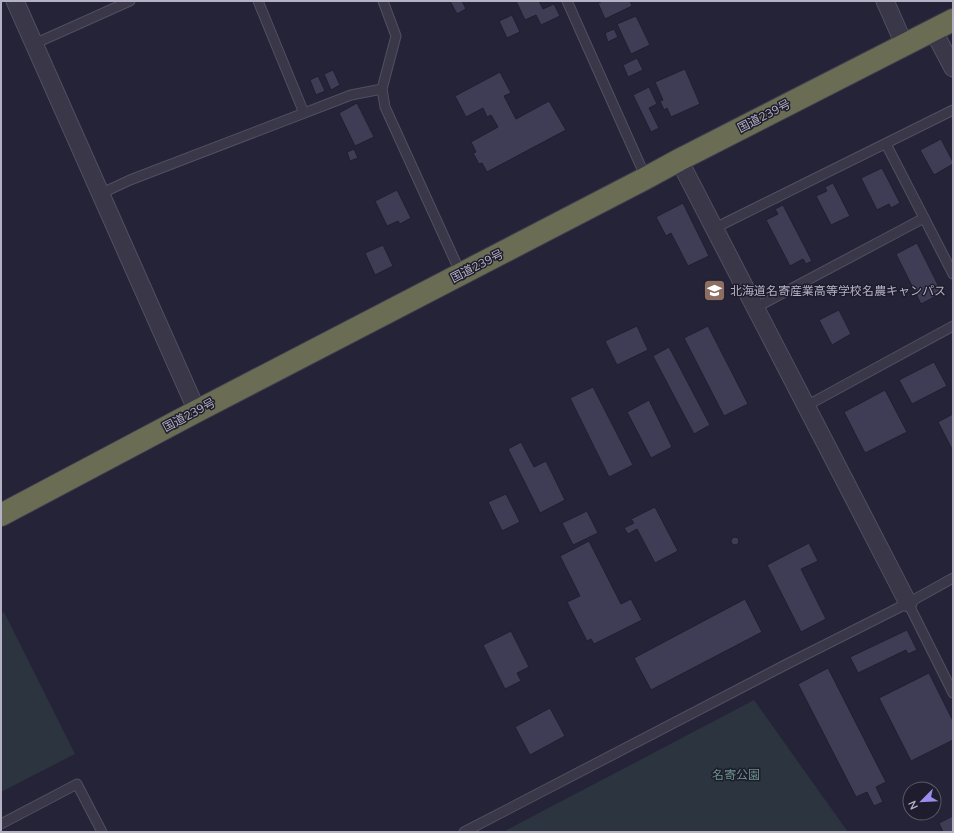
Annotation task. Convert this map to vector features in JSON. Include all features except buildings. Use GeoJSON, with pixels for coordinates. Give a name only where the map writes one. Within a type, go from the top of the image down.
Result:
{"type":"FeatureCollection","features":[{"type":"Feature","properties":{"kind":"highway","name":"国道239号"},"geometry":{"type":"LineString","coordinates":[[1,515],[197,411],[679,160],[953,20]]}},
{"type":"Feature","properties":{"kind":"street"},"geometry":{"type":"LineString","coordinates":[[15,1],[197,411]]}},
{"type":"Feature","properties":{"kind":"street"},"geometry":{"type":"LineString","coordinates":[[885,1],[904,44]]}},
{"type":"Feature","properties":{"kind":"street"},"geometry":{"type":"LineString","coordinates":[[933,30],[953,68]]}},
{"type":"Feature","properties":{"kind":"street"},"geometry":{"type":"LineString","coordinates":[[679,160],[908,603]]}},
{"type":"Feature","properties":{"kind":"lane"},"geometry":{"type":"LineString","coordinates":[[34,44],[130,1]]}},
{"type":"Feature","properties":{"kind":"lane"},"geometry":{"type":"LineString","coordinates":[[258,1],[304,113]]}},
{"type":"Feature","properties":{"kind":"lane"},"geometry":{"type":"LineString","coordinates":[[383,1],[396,36],[382,89],[385,107],[461,274]]}},
{"type":"Feature","properties":{"kind":"lane"},"geometry":{"type":"LineString","coordinates":[[567,1],[646,178]]}},
{"type":"Feature","properties":{"kind":"lane"},"geometry":{"type":"LineString","coordinates":[[100,194],[130,180],[351,95],[382,89]]}},
{"type":"Feature","properties":{"kind":"lane"},"geometry":{"type":"LineString","coordinates":[[714,228],[953,110]]}},
{"type":"Feature","properties":{"kind":"lane"},"geometry":{"type":"LineString","coordinates":[[886,144],[953,274]]}},
{"type":"Feature","properties":{"kind":"lane"},"geometry":{"type":"LineString","coordinates":[[755,308],[924,218]]}},
{"type":"Feature","properties":{"kind":"lane"},"geometry":{"type":"LineString","coordinates":[[806,406],[953,326]]}},
{"type":"Feature","properties":{"kind":"lane"},"geometry":{"type":"LineString","coordinates":[[464,832],[789,663],[908,603],[953,578]]}},
{"type":"Feature","properties":{"kind":"lane"},"geometry":{"type":"LineString","coordinates":[[908,603],[953,694]]}},
{"type":"Feature","properties":{"kind":"lane"},"geometry":{"type":"LineString","coordinates":[[1,824],[77,784],[102,832]]}},
{"type":"Feature","properties":{"kind":"green space"},"geometry":{"type":"Polygon","coordinates":[[[4,612],[75,754],[1,792],[1,614],[4,612]]]}},
{"type":"Feature","properties":{"kind":"green space","name":"名寄公園"},"geometry":{"type":"Polygon","coordinates":[[[754,700],[848,832],[503,832],[754,700]]]}},
{"type":"Feature","properties":{"kind":"place","name":"北海道名寄産業高等学校名農キャンパス"},"geometry":{"type":"Point","coordinates":[715,291]}}]}
